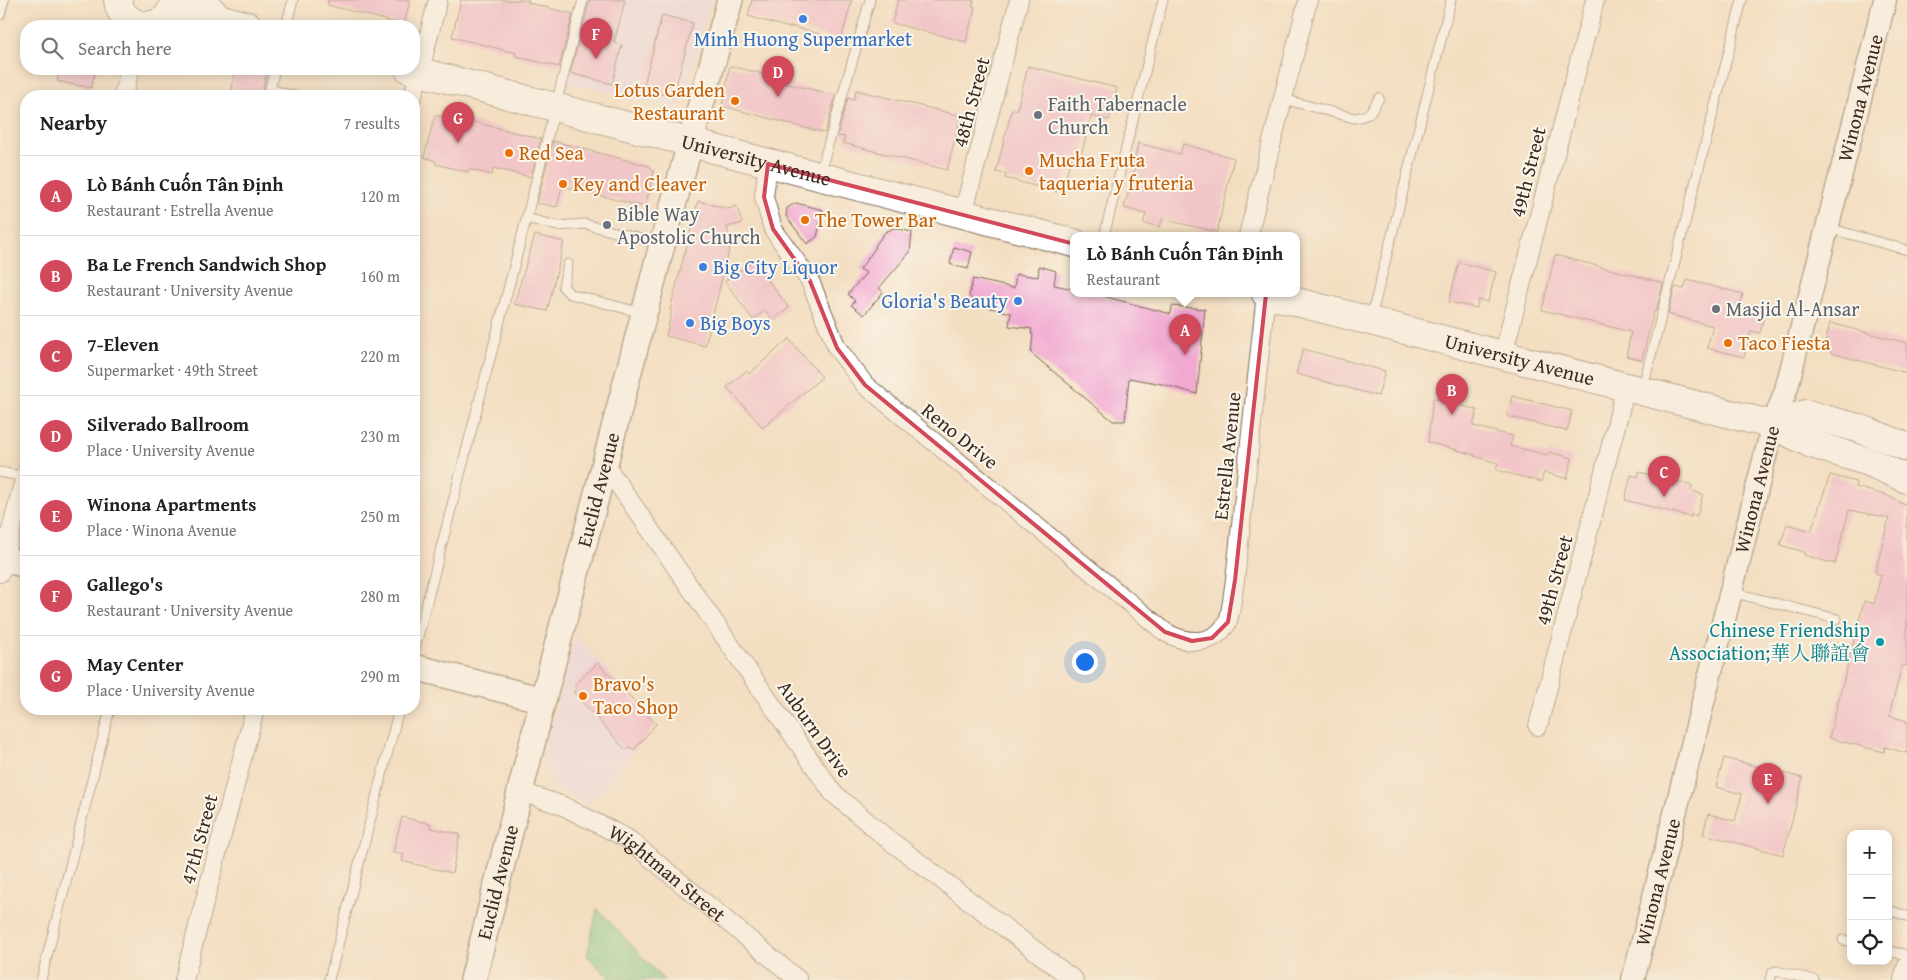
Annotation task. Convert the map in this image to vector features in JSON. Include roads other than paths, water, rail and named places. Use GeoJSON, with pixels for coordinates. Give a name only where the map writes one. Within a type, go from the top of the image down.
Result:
{"type":"FeatureCollection","features":[{"type":"Feature","properties":{"kind":"main road"},"geometry":{"type":"LineString","coordinates":[[190,0],[209,8],[218,18],[226,20]]}},
{"type":"Feature","properties":{"kind":"main road","name":"Euclid Avenue"},"geometry":{"type":"LineString","coordinates":[[473,980],[543,700],[662,245],[730,0]]}},
{"type":"Feature","properties":{"kind":"main road"},"geometry":{"type":"LineString","coordinates":[[119,9],[129,20]]}},
{"type":"Feature","properties":{"kind":"main road"},"geometry":{"type":"LineString","coordinates":[[214,20],[218,18]]}},
{"type":"Feature","properties":{"kind":"main road","name":"University Avenue"},"geometry":{"type":"LineString","coordinates":[[414,79],[555,107],[819,178],[1070,242]]}},
{"type":"Feature","properties":{"kind":"main road","name":"University Avenue"},"geometry":{"type":"LineString","coordinates":[[1278,297],[1773,425],[1812,444],[1868,462],[1907,479]]}},
{"type":"Feature","properties":{"kind":"main road"},"geometry":{"type":"LineString","coordinates":[[1773,425],[1806,414],[1858,428],[1907,447]]}},
{"type":"Feature","properties":{"kind":"main road"},"geometry":{"type":"LineString","coordinates":[[1868,462],[1881,457],[1893,458],[1907,464]]}},
{"type":"Feature","properties":{"kind":"main road"},"geometry":{"type":"LineString","coordinates":[[420,669],[543,700]]}},
{"type":"Feature","properties":{"kind":"street"},"geometry":{"type":"LineString","coordinates":[[420,59],[438,0]]}},
{"type":"Feature","properties":{"kind":"street","name":"48th Street"},"geometry":{"type":"LineString","coordinates":[[963,214],[1019,0]]}},
{"type":"Feature","properties":{"kind":"street"},"geometry":{"type":"LineString","coordinates":[[1249,232],[1308,0]]}},
{"type":"Feature","properties":{"kind":"street","name":"49th Street"},"geometry":{"type":"LineString","coordinates":[[1503,355],[1594,0]]}},
{"type":"Feature","properties":{"kind":"street","name":"Winona Avenue"},"geometry":{"type":"LineString","coordinates":[[1633,980],[1773,425],[1786,390],[1885,0]]}},
{"type":"Feature","properties":{"kind":"street"},"geometry":{"type":"LineString","coordinates":[[125,90],[128,75]]}},
{"type":"Feature","properties":{"kind":"street","name":"Reno Drive"},"geometry":{"type":"LineString","coordinates":[[768,164],[764,197],[773,229],[810,281],[837,348],[865,384],[1165,632],[1182,640],[1202,641],[1212,638],[1228,622]]}},
{"type":"Feature","properties":{"kind":"street","name":"Estrella Avenue"},"geometry":{"type":"LineString","coordinates":[[1228,622],[1235,580],[1266,297]]}},
{"type":"Feature","properties":{"kind":"street","name":"49th Street"},"geometry":{"type":"LineString","coordinates":[[1538,726],[1634,389]]}},
{"type":"Feature","properties":{"kind":"street","name":"Auburn Drive"},"geometry":{"type":"LineString","coordinates":[[605,465],[833,792],[884,836],[1074,980]]}},
{"type":"Feature","properties":{"kind":"street"},"geometry":{"type":"LineString","coordinates":[[8,564],[20,504]]}},
{"type":"Feature","properties":{"kind":"street","name":"47th Street"},"geometry":{"type":"LineString","coordinates":[[184,980],[253,715]]}},
{"type":"Feature","properties":{"kind":"street","name":"Wightman Street"},"geometry":{"type":"LineString","coordinates":[[521,792],[561,805],[628,839],[798,980]]}},
{"type":"Feature","properties":{"kind":"street"},"geometry":{"type":"LineString","coordinates":[[1903,980],[1907,965]]}},
{"type":"Feature","properties":{"kind":"lane"},"geometry":{"type":"LineString","coordinates":[[0,16],[4,0]]}},
{"type":"Feature","properties":{"kind":"lane"},"geometry":{"type":"LineString","coordinates":[[288,20],[293,0]]}},
{"type":"Feature","properties":{"kind":"lane"},"geometry":{"type":"LineString","coordinates":[[420,629],[583,0]]}},
{"type":"Feature","properties":{"kind":"lane"},"geometry":{"type":"LineString","coordinates":[[819,178],[870,0]]}},
{"type":"Feature","properties":{"kind":"lane"},"geometry":{"type":"LineString","coordinates":[[1105,232],[1163,0]]}},
{"type":"Feature","properties":{"kind":"lane"},"geometry":{"type":"LineString","coordinates":[[1370,320],[1451,0]]}},
{"type":"Feature","properties":{"kind":"lane"},"geometry":{"type":"LineString","coordinates":[[1634,389],[1742,0]]}},
{"type":"Feature","properties":{"kind":"lane"},"geometry":{"type":"LineString","coordinates":[[270,90],[274,75]]}},
{"type":"Feature","properties":{"kind":"lane"},"geometry":{"type":"LineString","coordinates":[[1283,99],[1354,118],[1366,117],[1372,111],[1379,98]]}},
{"type":"Feature","properties":{"kind":"lane"},"geometry":{"type":"LineString","coordinates":[[526,218],[557,226],[585,224],[662,245]]}},
{"type":"Feature","properties":{"kind":"lane"},"geometry":{"type":"LineString","coordinates":[[1827,228],[1907,250]]}},
{"type":"Feature","properties":{"kind":"lane"},"geometry":{"type":"LineString","coordinates":[[568,264],[562,287],[570,294],[645,314]]}},
{"type":"Feature","properties":{"kind":"lane"},"geometry":{"type":"LineString","coordinates":[[0,472],[20,474]]}},
{"type":"Feature","properties":{"kind":"lane"},"geometry":{"type":"LineString","coordinates":[[1731,592],[1837,619]]}},
{"type":"Feature","properties":{"kind":"lane"},"geometry":{"type":"LineString","coordinates":[[40,980],[108,715]]}},
{"type":"Feature","properties":{"kind":"lane"},"geometry":{"type":"LineString","coordinates":[[329,980],[397,715]]}},
{"type":"Feature","properties":{"kind":"lane"},"geometry":{"type":"LineString","coordinates":[[1892,911],[1907,916]]}},
{"type":"Feature","properties":{"kind":"lane"},"geometry":{"type":"LineString","coordinates":[[1892,952],[1907,956]]}},
{"type":"Feature","properties":{"kind":"lane"},"geometry":{"type":"LineString","coordinates":[[1770,980],[1772,973],[1776,971],[1814,980]]}},
{"type":"Feature","properties":{"kind":"place","name":"Minh Huong Supermarket"},"geometry":{"type":"Point","coordinates":[803,19]}},
{"type":"Feature","properties":{"kind":"place","name":"Gallego's"},"geometry":{"type":"Point","coordinates":[596,59]}},
{"type":"Feature","properties":{"kind":"place","name":"Silverado Ballroom"},"geometry":{"type":"Point","coordinates":[778,97]}},
{"type":"Feature","properties":{"kind":"place","name":"Lotus Garden Restaurant"},"geometry":{"type":"Point","coordinates":[735,101]}},
{"type":"Feature","properties":{"kind":"place","name":"Faith Tabernacle Church"},"geometry":{"type":"Point","coordinates":[1038,115]}},
{"type":"Feature","properties":{"kind":"place","name":"May Center"},"geometry":{"type":"Point","coordinates":[458,143]}},
{"type":"Feature","properties":{"kind":"place","name":"Red Sea"},"geometry":{"type":"Point","coordinates":[509,153]}},
{"type":"Feature","properties":{"kind":"place","name":"Mucha Fruta taqueria y fruteria"},"geometry":{"type":"Point","coordinates":[1029,171]}},
{"type":"Feature","properties":{"kind":"place","name":"Key and Cleaver"},"geometry":{"type":"Point","coordinates":[563,184]}},
{"type":"Feature","properties":{"kind":"place","name":"The Tower Bar"},"geometry":{"type":"Point","coordinates":[805,220]}},
{"type":"Feature","properties":{"kind":"place","name":"Bible Way Apostolic Church"},"geometry":{"type":"Point","coordinates":[607,225]}},
{"type":"Feature","properties":{"kind":"place","name":"Big City Liquor"},"geometry":{"type":"Point","coordinates":[703,267]}},
{"type":"Feature","properties":{"kind":"place","name":"Gloria's Beauty"},"geometry":{"type":"Point","coordinates":[1018,301]}},
{"type":"Feature","properties":{"kind":"place","name":"Masjid Al-Ansar"},"geometry":{"type":"Point","coordinates":[1716,309]}},
{"type":"Feature","properties":{"kind":"place","name":"Big Boys"},"geometry":{"type":"Point","coordinates":[690,323]}},
{"type":"Feature","properties":{"kind":"place","name":"Taco Fiesta"},"geometry":{"type":"Point","coordinates":[1728,343]}},
{"type":"Feature","properties":{"kind":"place","name":"Lò Bánh Cuốn Tân Định"},"geometry":{"type":"Point","coordinates":[1185,355]}},
{"type":"Feature","properties":{"kind":"place","name":"Ba Le French Sandwich Shop"},"geometry":{"type":"Point","coordinates":[1452,415]}},
{"type":"Feature","properties":{"kind":"place","name":"7-Eleven"},"geometry":{"type":"Point","coordinates":[1664,497]}},
{"type":"Feature","properties":{"kind":"place","name":"Chinese Friendship Association;華人聯誼會"},"geometry":{"type":"Point","coordinates":[1880,642]}},
{"type":"Feature","properties":{"kind":"place","name":"Bravo's Taco Shop"},"geometry":{"type":"Point","coordinates":[583,696]}},
{"type":"Feature","properties":{"kind":"place","name":"Winona Apartments"},"geometry":{"type":"Point","coordinates":[1768,804]}}]}
